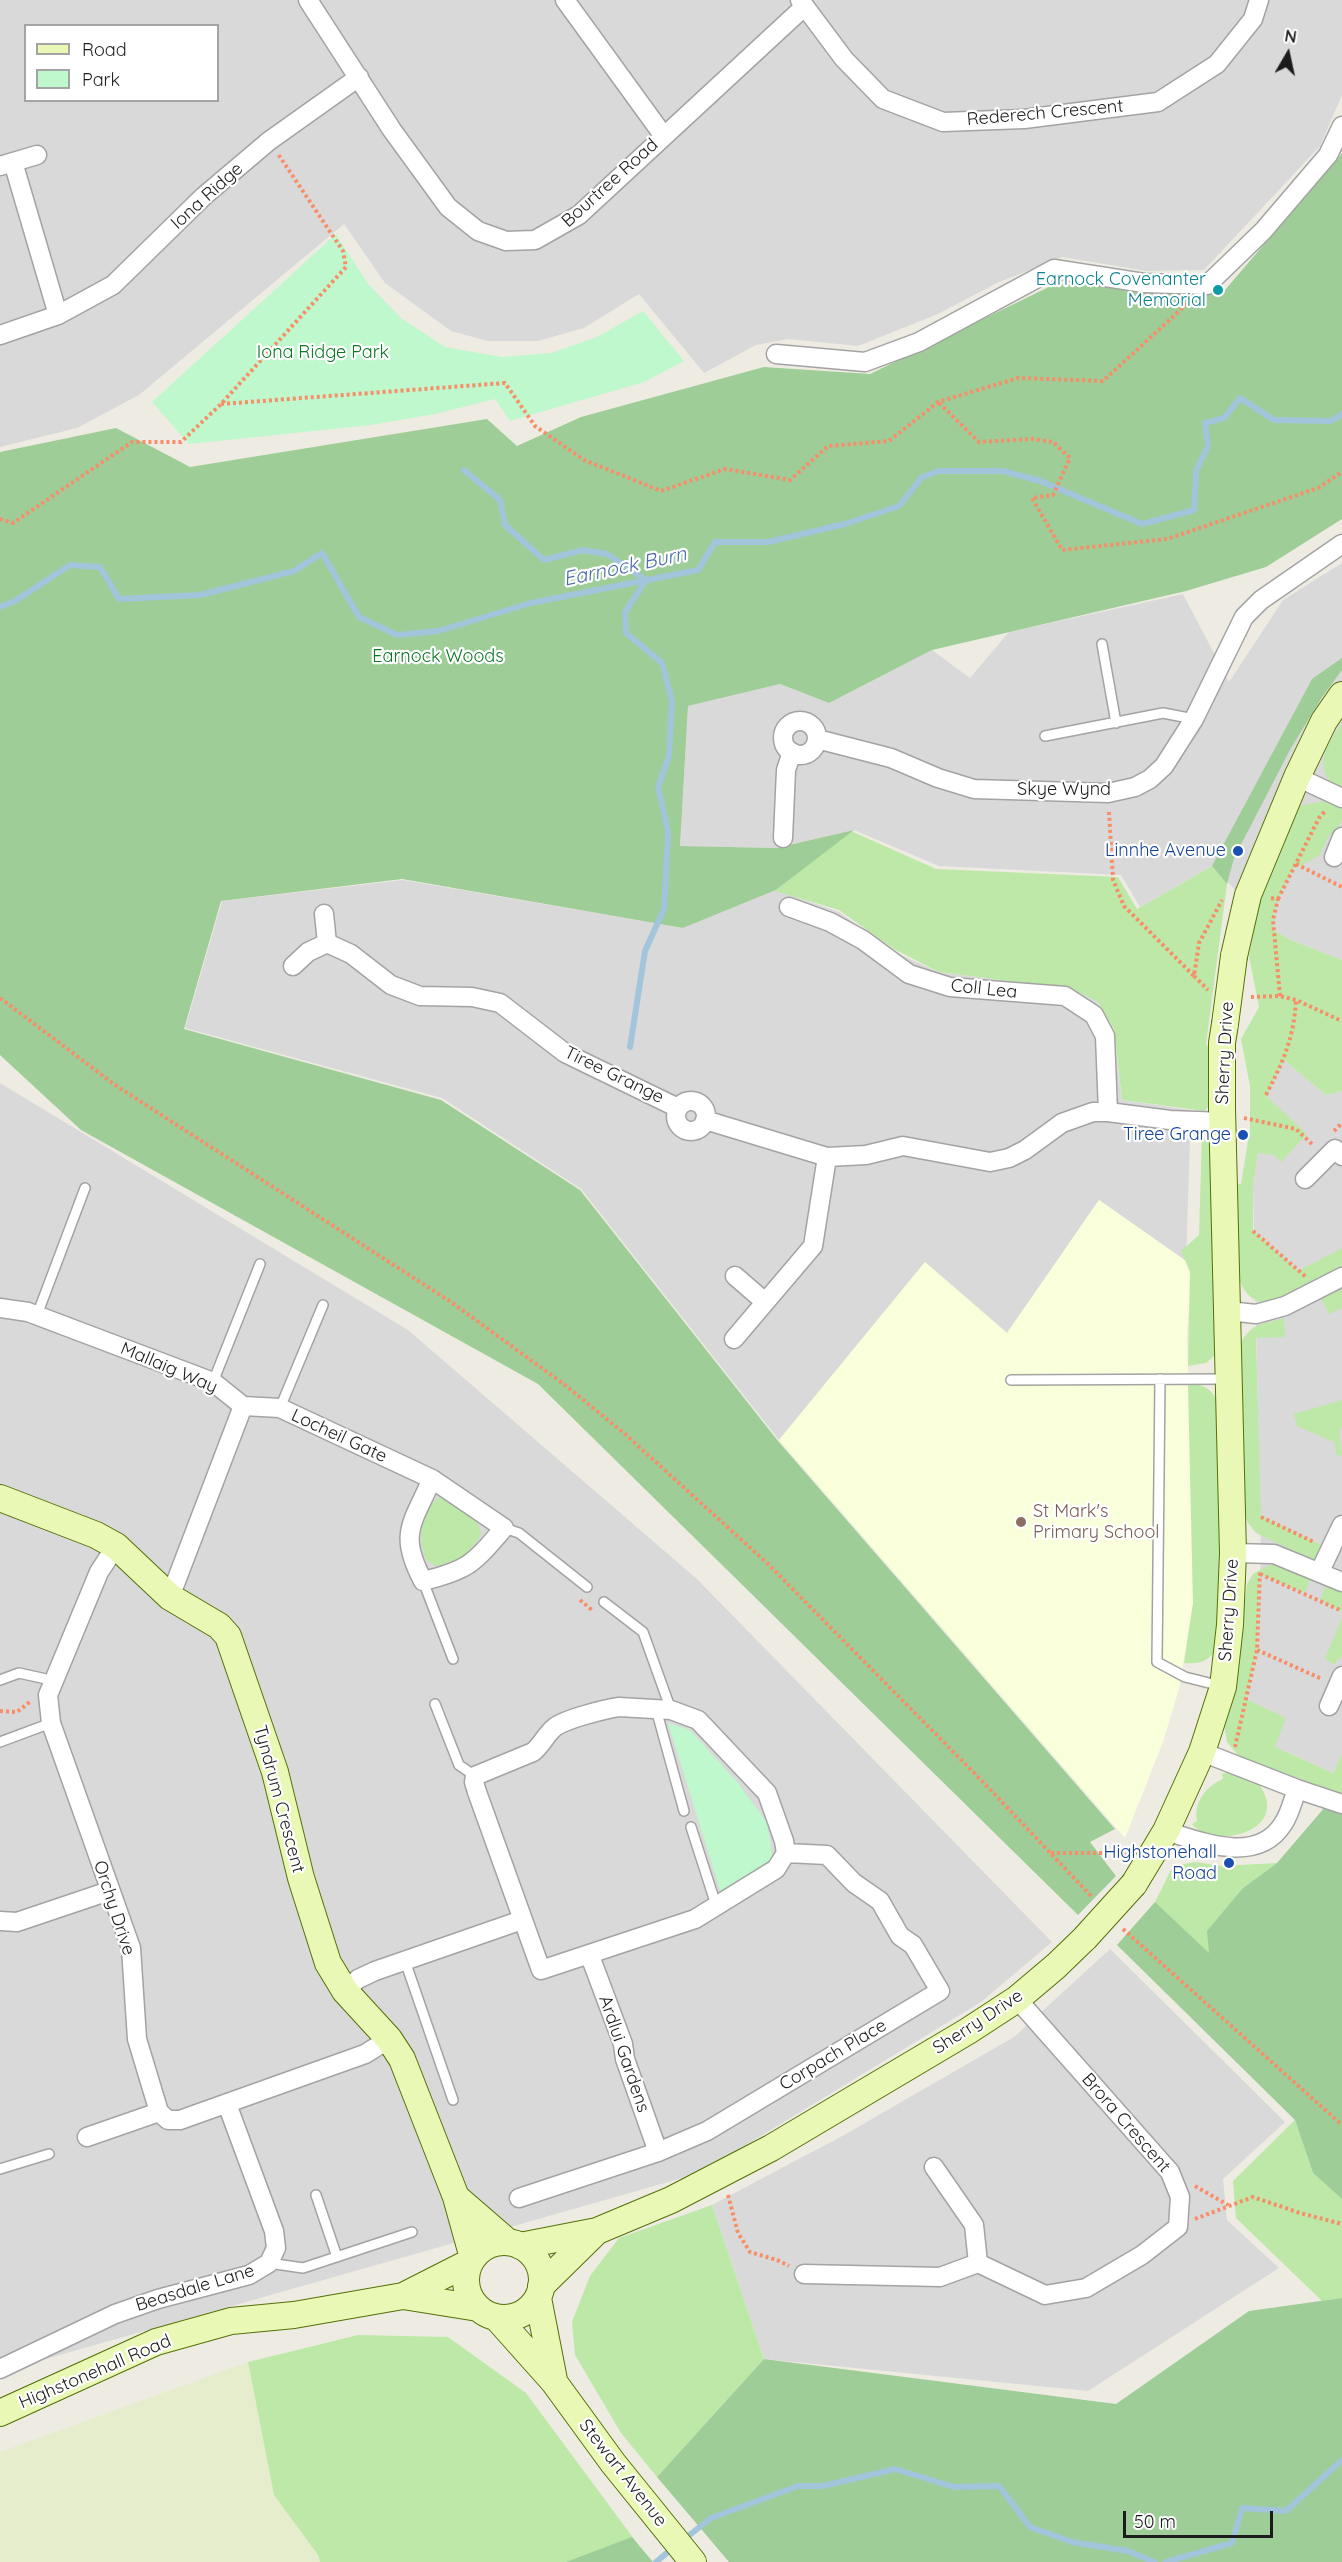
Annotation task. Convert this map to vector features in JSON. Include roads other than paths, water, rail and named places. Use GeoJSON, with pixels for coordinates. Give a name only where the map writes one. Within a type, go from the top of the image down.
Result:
{"type":"FeatureCollection","features":[{"type":"Feature","properties":{"kind":"street","name":"Bourtree Road"},"geometry":{"type":"LineString","coordinates":[[309,0],[392,130],[448,207],[478,231],[506,241],[536,240],[579,215],[802,3]]}},
{"type":"Feature","properties":{"kind":"street"},"geometry":{"type":"LineString","coordinates":[[564,0],[663,135]]}},
{"type":"Feature","properties":{"kind":"street","name":"Rederech Crescent"},"geometry":{"type":"LineString","coordinates":[[802,3],[844,59],[883,99],[943,122],[1024,119],[1158,102],[1217,64],[1253,19],[1259,0]]}},
{"type":"Feature","properties":{"kind":"street","name":"Iona Ridge"},"geometry":{"type":"LineString","coordinates":[[0,335],[58,315],[113,285],[204,196],[270,141],[359,77]]}},
{"type":"Feature","properties":{"kind":"street"},"geometry":{"type":"LineString","coordinates":[[776,354],[865,362],[919,342],[1054,269],[1144,283],[1207,285],[1263,231],[1328,155],[1342,126]]}},
{"type":"Feature","properties":{"kind":"street"},"geometry":{"type":"LineString","coordinates":[[37,155],[7,164],[58,315]]}},
{"type":"Feature","properties":{"kind":"street","name":"Skye Wynd"},"geometry":{"type":"LineString","coordinates":[[783,838],[786,770],[792,752],[783,739],[790,724],[802,721],[808,723],[816,732],[817,739],[891,758],[938,778],[974,789],[1108,793],[1135,787],[1150,779],[1164,766],[1194,719],[1244,617],[1261,600],[1342,544]]}},
{"type":"Feature","properties":{"kind":"street","name":"Sherry Drive"},"geometry":{"type":"LineString","coordinates":[[514,2244],[597,2231],[724,2174],[846,2104],[1017,1999],[1084,1938],[1134,1884],[1166,1831],[1202,1752],[1223,1687],[1230,1625],[1233,1553],[1222,1043],[1234,956],[1248,895],[1297,777],[1324,721],[1342,695]]}},
{"type":"Feature","properties":{"kind":"street"},"geometry":{"type":"LineString","coordinates":[[792,752],[808,753],[816,744],[817,739]]}},
{"type":"Feature","properties":{"kind":"street"},"geometry":{"type":"LineString","coordinates":[[1297,777],[1340,797]]}},
{"type":"Feature","properties":{"kind":"street"},"geometry":{"type":"LineString","coordinates":[[1334,857],[1342,837]]}},
{"type":"Feature","properties":{"kind":"street","name":"Coll Lea"},"geometry":{"type":"LineString","coordinates":[[789,907],[838,926],[863,940],[909,974],[950,987],[1065,996],[1075,1002],[1094,1015],[1105,1036],[1108,1112]]}},
{"type":"Feature","properties":{"kind":"street"},"geometry":{"type":"LineString","coordinates":[[293,966],[308,952],[327,943],[324,914]]}},
{"type":"Feature","properties":{"kind":"street","name":"Tiree Grange"},"geometry":{"type":"LineString","coordinates":[[327,943],[351,954],[391,985],[420,996],[472,997],[500,1003],[565,1053],[678,1108],[686,1102],[700,1104],[705,1113],[705,1120],[827,1157],[866,1155],[903,1146],[990,1162],[1009,1158],[1025,1150],[1062,1123],[1093,1112],[1170,1120],[1223,1118]]}},
{"type":"Feature","properties":{"kind":"street"},"geometry":{"type":"LineString","coordinates":[[734,1339],[813,1246],[827,1157]]}},
{"type":"Feature","properties":{"kind":"street"},"geometry":{"type":"LineString","coordinates":[[1305,1179],[1334,1157]]}},
{"type":"Feature","properties":{"kind":"street"},"geometry":{"type":"LineString","coordinates":[[735,1276],[765,1302]]}},
{"type":"Feature","properties":{"kind":"street"},"geometry":{"type":"LineString","coordinates":[[1228,1311],[1256,1314],[1285,1306],[1342,1277]]}},
{"type":"Feature","properties":{"kind":"street","name":"Mallaig Way"},"geometry":{"type":"LineString","coordinates":[[0,1308],[28,1311],[213,1382],[243,1406]]}},
{"type":"Feature","properties":{"kind":"street"},"geometry":{"type":"LineString","coordinates":[[170,1597],[243,1406]]}},
{"type":"Feature","properties":{"kind":"street","name":"Locheil Gate"},"geometry":{"type":"LineString","coordinates":[[243,1406],[280,1408],[432,1479],[504,1528]]}},
{"type":"Feature","properties":{"kind":"street"},"geometry":{"type":"LineString","coordinates":[[432,1479],[409,1531],[408,1545],[413,1563],[423,1581],[450,1575],[474,1563],[504,1528]]}},
{"type":"Feature","properties":{"kind":"street","name":"Tyndrum Crescent"},"geometry":{"type":"LineString","coordinates":[[0,1498],[96,1535],[116,1546],[170,1597],[214,1622],[228,1636],[275,1772],[301,1878],[328,1963],[345,1991],[389,2039],[402,2059],[456,2197],[471,2260]]}},
{"type":"Feature","properties":{"kind":"street"},"geometry":{"type":"LineString","coordinates":[[1320,1571],[1342,1525]]}},
{"type":"Feature","properties":{"kind":"street","name":"Orchy Drive"},"geometry":{"type":"LineString","coordinates":[[116,1546],[99,1572],[51,1688],[51,1723],[131,1948],[137,2038],[159,2112]]}},
{"type":"Feature","properties":{"kind":"street"},"geometry":{"type":"LineString","coordinates":[[1233,1553],[1274,1554],[1342,1582]]}},
{"type":"Feature","properties":{"kind":"street"},"geometry":{"type":"LineString","coordinates":[[1329,1706],[1340,1681]]}},
{"type":"Feature","properties":{"kind":"street"},"geometry":{"type":"LineString","coordinates":[[619,1707],[663,1710],[698,1720],[758,1781],[767,1793],[786,1853],[776,1869],[717,1908],[695,1919],[590,1956],[541,1970],[477,1792],[475,1776],[533,1752],[541,1746],[556,1726],[605,1709],[619,1707]]}},
{"type":"Feature","properties":{"kind":"street"},"geometry":{"type":"LineString","coordinates":[[1202,1752],[1297,1789],[1342,1803]]}},
{"type":"Feature","properties":{"kind":"street"},"geometry":{"type":"LineString","coordinates":[[1166,1831],[1204,1843],[1235,1848],[1262,1844],[1283,1825],[1297,1789]]}},
{"type":"Feature","properties":{"kind":"street","name":"Corpach Place"},"geometry":{"type":"LineString","coordinates":[[519,2198],[658,2152],[707,2131],[940,1991],[913,1945],[900,1936],[880,1901],[854,1883],[827,1855],[786,1853]]}},
{"type":"Feature","properties":{"kind":"street"},"geometry":{"type":"LineString","coordinates":[[0,1921],[17,1922],[109,1891]]}},
{"type":"Feature","properties":{"kind":"street"},"geometry":{"type":"LineString","coordinates":[[345,1991],[358,1979],[522,1920]]}},
{"type":"Feature","properties":{"kind":"street","name":"Ardlui Gardens"},"geometry":{"type":"LineString","coordinates":[[590,1956],[623,2044],[625,2059],[658,2152]]}},
{"type":"Feature","properties":{"kind":"street","name":"Brora Crescent"},"geometry":{"type":"LineString","coordinates":[[978,2263],[1045,2295],[1086,2288],[1142,2255],[1178,2227],[1180,2197],[1170,2172],[1017,1999]]}},
{"type":"Feature","properties":{"kind":"street"},"geometry":{"type":"LineString","coordinates":[[87,2137],[159,2112],[168,2120],[180,2120],[365,2054],[389,2039]]}},
{"type":"Feature","properties":{"kind":"street","name":"Beasdale Lane"},"geometry":{"type":"LineString","coordinates":[[0,2369],[115,2314],[158,2299],[249,2275],[269,2263],[276,2248],[274,2231],[227,2104]]}},
{"type":"Feature","properties":{"kind":"street"},"geometry":{"type":"LineString","coordinates":[[804,2274],[940,2277],[978,2263],[974,2225],[934,2167]]}},
{"type":"Feature","properties":{"kind":"street","name":"Tyndrum Crescent"},"geometry":{"type":"LineString","coordinates":[[456,2197],[514,2244]]}},
{"type":"Feature","properties":{"kind":"street","name":"Sherry Drive"},"geometry":{"type":"LineString","coordinates":[[539,2292],[597,2231]]}},
{"type":"Feature","properties":{"kind":"street"},"geometry":{"type":"LineString","coordinates":[[495,2243],[514,2244],[530,2253],[538,2262],[542,2274],[539,2292],[530,2307],[509,2318],[487,2313],[470,2298],[466,2284],[471,2260],[483,2248],[495,2243]]}},
{"type":"Feature","properties":{"kind":"street","name":"Highstonehall Road"},"geometry":{"type":"LineString","coordinates":[[0,2413],[156,2342],[231,2321],[294,2315],[403,2296],[471,2260]]}},
{"type":"Feature","properties":{"kind":"street","name":"Stewart Avenue"},"geometry":{"type":"LineString","coordinates":[[539,2292],[554,2382]]}},
{"type":"Feature","properties":{"kind":"street","name":"Highstonehall Road"},"geometry":{"type":"LineString","coordinates":[[403,2296],[487,2313]]}},
{"type":"Feature","properties":{"kind":"street","name":"Stewart Avenue"},"geometry":{"type":"LineString","coordinates":[[487,2313],[554,2382],[613,2463],[693,2562]]}},
{"type":"Feature","properties":{"kind":"lane"},"geometry":{"type":"LineString","coordinates":[[1102,644],[1116,723]]}},
{"type":"Feature","properties":{"kind":"lane"},"geometry":{"type":"LineString","coordinates":[[1045,736],[1163,713],[1194,719]]}},
{"type":"Feature","properties":{"kind":"lane"},"geometry":{"type":"LineString","coordinates":[[37,1315],[85,1188]]}},
{"type":"Feature","properties":{"kind":"lane"},"geometry":{"type":"LineString","coordinates":[[213,1382],[260,1264]]}},
{"type":"Feature","properties":{"kind":"lane"},"geometry":{"type":"LineString","coordinates":[[280,1408],[323,1305]]}},
{"type":"Feature","properties":{"kind":"lane"},"geometry":{"type":"LineString","coordinates":[[1160,1379],[1157,1662],[1185,1677],[1223,1687]]}},
{"type":"Feature","properties":{"kind":"lane"},"geometry":{"type":"LineString","coordinates":[[1011,1380],[1229,1379]]}},
{"type":"Feature","properties":{"kind":"lane"},"geometry":{"type":"LineString","coordinates":[[504,1528],[519,1533],[587,1587]]}},
{"type":"Feature","properties":{"kind":"lane"},"geometry":{"type":"LineString","coordinates":[[423,1581],[453,1659]]}},
{"type":"Feature","properties":{"kind":"lane"},"geometry":{"type":"LineString","coordinates":[[604,1602],[643,1632],[663,1710],[684,1811]]}},
{"type":"Feature","properties":{"kind":"lane"},"geometry":{"type":"LineString","coordinates":[[0,1680],[19,1673],[51,1688]]}},
{"type":"Feature","properties":{"kind":"lane"},"geometry":{"type":"LineString","coordinates":[[435,1704],[459,1765],[475,1776]]}},
{"type":"Feature","properties":{"kind":"lane"},"geometry":{"type":"LineString","coordinates":[[0,1742],[51,1723]]}},
{"type":"Feature","properties":{"kind":"lane"},"geometry":{"type":"LineString","coordinates":[[691,1827],[717,1908]]}},
{"type":"Feature","properties":{"kind":"lane"},"geometry":{"type":"LineString","coordinates":[[405,1961],[453,2100]]}},
{"type":"Feature","properties":{"kind":"lane"},"geometry":{"type":"LineString","coordinates":[[0,2169],[49,2154]]}},
{"type":"Feature","properties":{"kind":"lane"},"geometry":{"type":"LineString","coordinates":[[316,2195],[337,2257]]}},
{"type":"Feature","properties":{"kind":"lane"},"geometry":{"type":"LineString","coordinates":[[269,2263],[303,2268],[412,2232]]}},
{"type":"Feature","properties":{"kind":"waterway","name":"Earnock Burn"},"geometry":{"type":"LineString","coordinates":[[0,607],[15,601],[70,565],[100,567],[119,599],[200,595],[294,571],[322,553],[359,617],[397,635],[438,631],[531,603],[698,570],[715,542],[768,542],[845,524],[899,506],[922,477],[939,471],[1003,471],[1040,481],[1142,524],[1194,510],[1196,471],[1208,446],[1205,423],[1224,418],[1240,398],[1274,420],[1331,421],[1342,414]]}},
{"type":"Feature","properties":{"kind":"waterway"},"geometry":{"type":"LineString","coordinates":[[464,470],[500,500],[505,525],[544,560],[583,550],[607,554],[646,580],[625,612],[626,633],[662,663],[672,701],[669,756],[658,787],[668,832],[664,909],[645,951],[630,1047]]}},
{"type":"Feature","properties":{"kind":"waterway"},"geometry":{"type":"LineString","coordinates":[[1166,2562],[1232,2543],[1242,2508],[1286,2511],[1342,2460]]}},
{"type":"Feature","properties":{"kind":"waterway"},"geometry":{"type":"LineString","coordinates":[[682,2541],[711,2518],[798,2486],[823,2486],[895,2469],[954,2487],[999,2486],[1030,2527],[1072,2542],[1128,2551],[1154,2562]]}},
{"type":"Feature","properties":{"kind":"waterway"},"geometry":{"type":"LineString","coordinates":[[656,2562],[674,2547]]}},
{"type":"Feature","properties":{"kind":"place","name":"Earnock Covenanter Memorial"},"geometry":{"type":"Point","coordinates":[1218,290]}},
{"type":"Feature","properties":{"kind":"place","name":"Linnhe Avenue"},"geometry":{"type":"Point","coordinates":[1238,851]}},
{"type":"Feature","properties":{"kind":"place","name":"Tiree Grange"},"geometry":{"type":"Point","coordinates":[1243,1135]}},
{"type":"Feature","properties":{"kind":"place","name":"St Mark's Primary School"},"geometry":{"type":"Point","coordinates":[1021,1522]}},
{"type":"Feature","properties":{"kind":"place","name":"Highstonehall Road"},"geometry":{"type":"Point","coordinates":[1229,1863]}},
{"type":"Feature","properties":{"kind":"park label","name":"Iona Ridge Park"},"geometry":{"type":"Point","coordinates":[323,353]}},
{"type":"Feature","properties":{"kind":"park label","name":"Earnock Woods"},"geometry":{"type":"Point","coordinates":[438,657]}}]}
